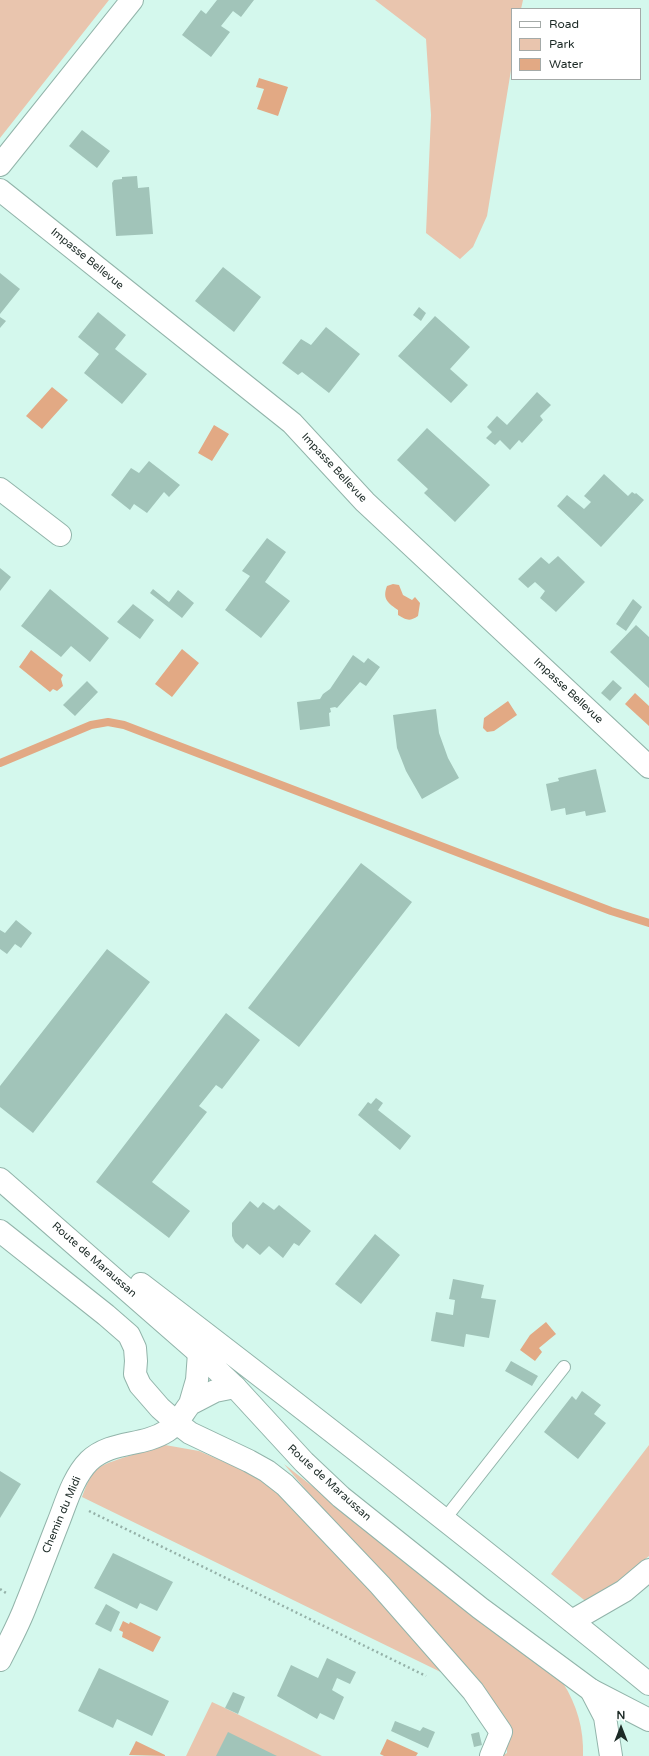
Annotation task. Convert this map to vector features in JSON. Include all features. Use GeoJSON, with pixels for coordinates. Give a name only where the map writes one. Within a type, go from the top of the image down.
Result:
{"type":"FeatureCollection","features":[{"type":"Feature","properties":{"kind":"main road"},"geometry":{"type":"LineString","coordinates":[[0,165],[132,0]]}},
{"type":"Feature","properties":{"kind":"main road","name":"Impasse Bellevue"},"geometry":{"type":"LineString","coordinates":[[0,190],[292,423],[364,502],[649,767]]}},
{"type":"Feature","properties":{"kind":"main road"},"geometry":{"type":"LineString","coordinates":[[0,489],[60,535]]}},
{"type":"Feature","properties":{"kind":"main road","name":"Route de Maraussan"},"geometry":{"type":"LineString","coordinates":[[0,1176],[235,1355],[572,1621],[649,1684]]}},
{"type":"Feature","properties":{"kind":"main road","name":"Route de Maraussan"},"geometry":{"type":"LineString","coordinates":[[0,1179],[200,1353],[235,1387],[283,1441],[341,1497],[480,1608],[591,1690],[649,1720]]}},
{"type":"Feature","properties":{"kind":"main road"},"geometry":{"type":"LineString","coordinates":[[0,1231],[129,1335],[135,1348],[135,1374],[140,1385],[160,1408],[176,1423],[190,1433],[267,1471],[285,1485],[380,1585],[473,1691],[501,1732],[491,1756]]}},
{"type":"Feature","properties":{"kind":"main road"},"geometry":{"type":"LineString","coordinates":[[190,1404],[197,1380],[200,1353]]}},
{"type":"Feature","properties":{"kind":"main road"},"geometry":{"type":"LineString","coordinates":[[190,1404],[215,1392],[235,1387]]}},
{"type":"Feature","properties":{"kind":"main road","name":"Chemin du Midi"},"geometry":{"type":"LineString","coordinates":[[0,1660],[25,1608],[79,1473],[100,1453],[113,1447],[148,1440],[167,1431],[176,1423],[190,1404]]}},
{"type":"Feature","properties":{"kind":"main road"},"geometry":{"type":"LineString","coordinates":[[572,1621],[624,1591],[649,1570]]}},
{"type":"Feature","properties":{"kind":"main road"},"geometry":{"type":"LineString","coordinates":[[591,1690],[605,1717],[611,1756]]}},
{"type":"Feature","properties":{"kind":"lane"},"geometry":{"type":"LineString","coordinates":[[444,1520],[564,1367]]}},
{"type":"Feature","properties":{"kind":"path"},"geometry":{"type":"LineString","coordinates":[[67,1500],[431,1678]]}},
{"type":"Feature","properties":{"kind":"green space"},"geometry":{"type":"Polygon","coordinates":[[[0,0],[109,0],[0,138],[0,0]]]}},
{"type":"Feature","properties":{"kind":"green space"},"geometry":{"type":"Polygon","coordinates":[[[375,0],[523,0],[521,8],[511,8],[511,70],[487,216],[473,247],[460,259],[426,233],[431,115],[426,39],[375,0]]]}},
{"type":"Feature","properties":{"kind":"green space"},"geometry":{"type":"Polygon","coordinates":[[[165,1445],[199,1451],[245,1471],[270,1486],[344,1557],[455,1679],[82,1497],[92,1475],[97,1469],[119,1459],[165,1445]]]}},
{"type":"Feature","properties":{"kind":"green space"},"geometry":{"type":"Polygon","coordinates":[[[649,1445],[649,1556],[610,1589],[588,1603],[551,1574],[649,1445]]]}},
{"type":"Feature","properties":{"kind":"green space"},"geometry":{"type":"Polygon","coordinates":[[[284,1464],[563,1683],[568,1691],[579,1718],[583,1756],[501,1756],[507,1753],[506,1726],[284,1464]]]}},
{"type":"Feature","properties":{"kind":"green space"},"geometry":{"type":"Polygon","coordinates":[[[212,1702],[225,1708],[322,1756],[186,1756],[212,1702]]]}},
{"type":"Feature","properties":{"kind":"water"},"geometry":{"type":"Polygon","coordinates":[[[259,78],[288,87],[278,116],[257,109],[264,89],[256,87],[259,78]]]}},
{"type":"Feature","properties":{"kind":"water"},"geometry":{"type":"Polygon","coordinates":[[[52,387],[68,400],[42,429],[26,416],[52,387]]]}},
{"type":"Feature","properties":{"kind":"water"},"geometry":{"type":"Polygon","coordinates":[[[214,425],[229,434],[212,461],[198,453],[214,425]]]}},
{"type":"Feature","properties":{"kind":"water"},"geometry":{"type":"Polygon","coordinates":[[[393,584],[399,585],[403,595],[412,600],[415,597],[420,603],[418,616],[408,620],[398,615],[398,610],[389,603],[385,594],[387,586],[393,584]]]}},
{"type":"Feature","properties":{"kind":"water"},"geometry":{"type":"Polygon","coordinates":[[[182,649],[199,663],[172,697],[155,684],[182,649]]]}},
{"type":"Feature","properties":{"kind":"water"},"geometry":{"type":"Polygon","coordinates":[[[31,650],[63,675],[61,679],[63,686],[57,691],[53,689],[50,692],[19,667],[31,650]]]}},
{"type":"Feature","properties":{"kind":"water"},"geometry":{"type":"Polygon","coordinates":[[[635,693],[649,706],[649,726],[625,704],[635,693]]]}},
{"type":"Feature","properties":{"kind":"water"},"geometry":{"type":"Polygon","coordinates":[[[508,701],[517,715],[494,731],[487,732],[483,728],[484,718],[508,701]]]}},
{"type":"Feature","properties":{"kind":"water"},"geometry":{"type":"Polygon","coordinates":[[[546,1322],[556,1334],[539,1348],[542,1352],[535,1361],[520,1350],[530,1335],[546,1322]]]}},
{"type":"Feature","properties":{"kind":"water"},"geometry":{"type":"Polygon","coordinates":[[[123,1621],[129,1624],[130,1622],[161,1637],[153,1652],[122,1637],[123,1632],[119,1630],[123,1621]]]}},
{"type":"Feature","properties":{"kind":"water"},"geometry":{"type":"Polygon","coordinates":[[[387,1739],[418,1753],[416,1756],[384,1756],[380,1754],[387,1739]]]}},
{"type":"Feature","properties":{"kind":"water"},"geometry":{"type":"Polygon","coordinates":[[[136,1741],[165,1755],[165,1756],[129,1755],[136,1741]]]}},
{"type":"Feature","properties":{"kind":"building"},"geometry":{"type":"Polygon","coordinates":[[[217,0],[254,0],[241,17],[233,11],[221,26],[230,32],[211,57],[182,35],[201,10],[206,14],[217,0]]]}},
{"type":"Feature","properties":{"kind":"building"},"geometry":{"type":"Polygon","coordinates":[[[82,130],[110,151],[97,168],[69,146],[82,130]]]}},
{"type":"Feature","properties":{"kind":"building"},"geometry":{"type":"Polygon","coordinates":[[[137,176],[138,188],[149,187],[153,234],[116,236],[112,183],[114,180],[122,179],[122,177],[137,176]]]}},
{"type":"Feature","properties":{"kind":"building"},"geometry":{"type":"Polygon","coordinates":[[[223,267],[261,297],[234,332],[195,301],[223,267]]]}},
{"type":"Feature","properties":{"kind":"building"},"geometry":{"type":"Polygon","coordinates":[[[0,273],[20,289],[0,314],[0,273]]]}},
{"type":"Feature","properties":{"kind":"building"},"geometry":{"type":"Polygon","coordinates":[[[419,307],[426,313],[421,321],[413,315],[419,307]]]}},
{"type":"Feature","properties":{"kind":"building"},"geometry":{"type":"Polygon","coordinates":[[[98,312],[126,335],[115,349],[147,374],[122,404],[84,373],[99,354],[78,337],[98,312]]]}},
{"type":"Feature","properties":{"kind":"building"},"geometry":{"type":"Polygon","coordinates":[[[435,316],[470,347],[450,369],[468,385],[451,403],[398,356],[435,316]]]}},
{"type":"Feature","properties":{"kind":"building"},"geometry":{"type":"Polygon","coordinates":[[[0,317],[6,321],[0,328],[0,317]]]}},
{"type":"Feature","properties":{"kind":"building"},"geometry":{"type":"Polygon","coordinates":[[[326,327],[360,354],[329,393],[302,372],[298,375],[282,363],[301,339],[311,345],[326,327]]]}},
{"type":"Feature","properties":{"kind":"building"},"geometry":{"type":"Polygon","coordinates":[[[537,392],[551,405],[540,416],[543,420],[522,443],[519,440],[510,450],[500,440],[495,445],[486,438],[492,432],[487,427],[497,416],[507,425],[537,392]]]}},
{"type":"Feature","properties":{"kind":"building"},"geometry":{"type":"Polygon","coordinates":[[[427,428],[490,485],[455,522],[424,493],[428,489],[397,460],[427,428]]]}},
{"type":"Feature","properties":{"kind":"building"},"geometry":{"type":"Polygon","coordinates":[[[149,461],[180,485],[169,497],[164,492],[147,513],[134,504],[130,510],[111,495],[131,468],[139,473],[149,461]]]}},
{"type":"Feature","properties":{"kind":"building"},"geometry":{"type":"Polygon","coordinates":[[[604,474],[628,496],[632,492],[635,494],[636,493],[644,500],[601,547],[557,506],[567,495],[584,509],[591,502],[584,496],[604,474]]]}},
{"type":"Feature","properties":{"kind":"building"},"geometry":{"type":"Polygon","coordinates":[[[267,538],[286,552],[265,582],[290,601],[261,638],[225,610],[250,576],[242,571],[267,538]]]}},
{"type":"Feature","properties":{"kind":"building"},"geometry":{"type":"Polygon","coordinates":[[[558,556],[585,582],[556,612],[540,598],[545,591],[535,582],[528,588],[518,579],[541,557],[549,564],[558,556]]]}},
{"type":"Feature","properties":{"kind":"building"},"geometry":{"type":"Polygon","coordinates":[[[0,568],[11,577],[0,591],[0,568]]]}},
{"type":"Feature","properties":{"kind":"building"},"geometry":{"type":"Polygon","coordinates":[[[50,589],[109,638],[90,662],[71,646],[61,657],[21,626],[50,589]]]}},
{"type":"Feature","properties":{"kind":"building"},"geometry":{"type":"Polygon","coordinates":[[[153,589],[169,602],[178,590],[194,603],[182,618],[150,593],[153,589]]]}},
{"type":"Feature","properties":{"kind":"building"},"geometry":{"type":"Polygon","coordinates":[[[633,599],[642,607],[626,631],[616,624],[633,599]]]}},
{"type":"Feature","properties":{"kind":"building"},"geometry":{"type":"Polygon","coordinates":[[[133,604],[154,620],[140,639],[117,622],[133,604]]]}},
{"type":"Feature","properties":{"kind":"building"},"geometry":{"type":"Polygon","coordinates":[[[636,625],[649,637],[649,688],[610,652],[636,625]]]}},
{"type":"Feature","properties":{"kind":"building"},"geometry":{"type":"Polygon","coordinates":[[[353,655],[364,663],[368,658],[380,667],[366,686],[360,682],[337,708],[330,708],[330,726],[300,730],[297,702],[320,699],[323,694],[330,689],[353,655]]]}},
{"type":"Feature","properties":{"kind":"building"},"geometry":{"type":"Polygon","coordinates":[[[613,680],[622,688],[610,701],[601,693],[613,680]]]}},
{"type":"Feature","properties":{"kind":"building"},"geometry":{"type":"Polygon","coordinates":[[[87,681],[98,692],[75,716],[63,705],[87,681]]]}},
{"type":"Feature","properties":{"kind":"building"},"geometry":{"type":"Polygon","coordinates":[[[436,709],[439,733],[448,758],[459,778],[422,799],[406,771],[397,748],[393,715],[436,709]]]}},
{"type":"Feature","properties":{"kind":"building"},"geometry":{"type":"Polygon","coordinates":[[[596,769],[606,812],[586,816],[585,811],[566,815],[565,808],[551,811],[546,784],[559,781],[558,778],[596,769]]]}},
{"type":"Feature","properties":{"kind":"building"},"geometry":{"type":"Polygon","coordinates":[[[361,863],[412,902],[299,1047],[248,1008],[361,863]]]}},
{"type":"Feature","properties":{"kind":"building"},"geometry":{"type":"Polygon","coordinates":[[[16,920],[32,933],[21,948],[15,944],[7,954],[0,949],[0,930],[5,933],[16,920]]]}},
{"type":"Feature","properties":{"kind":"building"},"geometry":{"type":"Polygon","coordinates":[[[107,949],[150,982],[33,1133],[0,1107],[0,1086],[107,949]]]}},
{"type":"Feature","properties":{"kind":"building"},"geometry":{"type":"Polygon","coordinates":[[[226,1013],[260,1040],[222,1089],[216,1085],[199,1106],[207,1112],[152,1182],[190,1211],[169,1238],[96,1182],[226,1013]]]}},
{"type":"Feature","properties":{"kind":"building"},"geometry":{"type":"Polygon","coordinates":[[[376,1098],[383,1103],[378,1110],[411,1136],[400,1150],[358,1115],[368,1102],[371,1104],[376,1098]]]}},
{"type":"Feature","properties":{"kind":"building"},"geometry":{"type":"Polygon","coordinates":[[[250,1201],[258,1208],[263,1202],[274,1210],[279,1205],[311,1231],[299,1246],[294,1243],[283,1258],[269,1246],[260,1255],[247,1244],[243,1249],[235,1242],[232,1236],[232,1223],[250,1201]]]}},
{"type":"Feature","properties":{"kind":"building"},"geometry":{"type":"Polygon","coordinates":[[[375,1234],[400,1255],[361,1304],[335,1284],[375,1234]]]}},
{"type":"Feature","properties":{"kind":"building"},"geometry":{"type":"Polygon","coordinates":[[[453,1279],[484,1285],[481,1298],[496,1300],[489,1338],[466,1334],[464,1347],[431,1341],[436,1312],[453,1315],[455,1300],[449,1299],[453,1279]]]}},
{"type":"Feature","properties":{"kind":"building"},"geometry":{"type":"Polygon","coordinates":[[[511,1361],[538,1376],[532,1386],[505,1371],[511,1361]]]}},
{"type":"Feature","properties":{"kind":"building"},"geometry":{"type":"Polygon","coordinates":[[[582,1391],[601,1405],[594,1414],[606,1423],[578,1459],[544,1432],[572,1396],[576,1400],[582,1391]]]}},
{"type":"Feature","properties":{"kind":"building"},"geometry":{"type":"Polygon","coordinates":[[[0,1471],[21,1484],[0,1518],[0,1471]]]}},
{"type":"Feature","properties":{"kind":"building"},"geometry":{"type":"Polygon","coordinates":[[[113,1553],[173,1582],[157,1611],[140,1603],[137,1609],[94,1588],[113,1553]]]}},
{"type":"Feature","properties":{"kind":"building"},"geometry":{"type":"Polygon","coordinates":[[[106,1604],[120,1612],[111,1632],[95,1624],[106,1604]]]}},
{"type":"Feature","properties":{"kind":"building"},"geometry":{"type":"Polygon","coordinates":[[[327,1658],[356,1672],[350,1684],[337,1678],[332,1690],[344,1697],[334,1720],[320,1713],[317,1719],[277,1696],[291,1665],[318,1678],[327,1658]]]}},
{"type":"Feature","properties":{"kind":"building"},"geometry":{"type":"Polygon","coordinates":[[[99,1668],[169,1701],[152,1736],[117,1719],[113,1728],[78,1711],[99,1668]]]}},
{"type":"Feature","properties":{"kind":"building"},"geometry":{"type":"Polygon","coordinates":[[[233,1692],[245,1697],[238,1714],[225,1708],[233,1692]]]}},
{"type":"Feature","properties":{"kind":"building"},"geometry":{"type":"Polygon","coordinates":[[[395,1721],[420,1731],[423,1727],[435,1732],[428,1748],[391,1731],[395,1721]]]}},
{"type":"Feature","properties":{"kind":"building"},"geometry":{"type":"Polygon","coordinates":[[[228,1732],[277,1756],[216,1756],[228,1732]]]}},
{"type":"Feature","properties":{"kind":"building"},"geometry":{"type":"Polygon","coordinates":[[[479,1732],[482,1745],[474,1747],[471,1734],[479,1732]]]}},
{"type":"Feature","properties":{"kind":"waterway"},"geometry":{"type":"LineString","coordinates":[[0,763],[91,725],[108,722],[124,725],[611,911],[649,923]]}}]}
